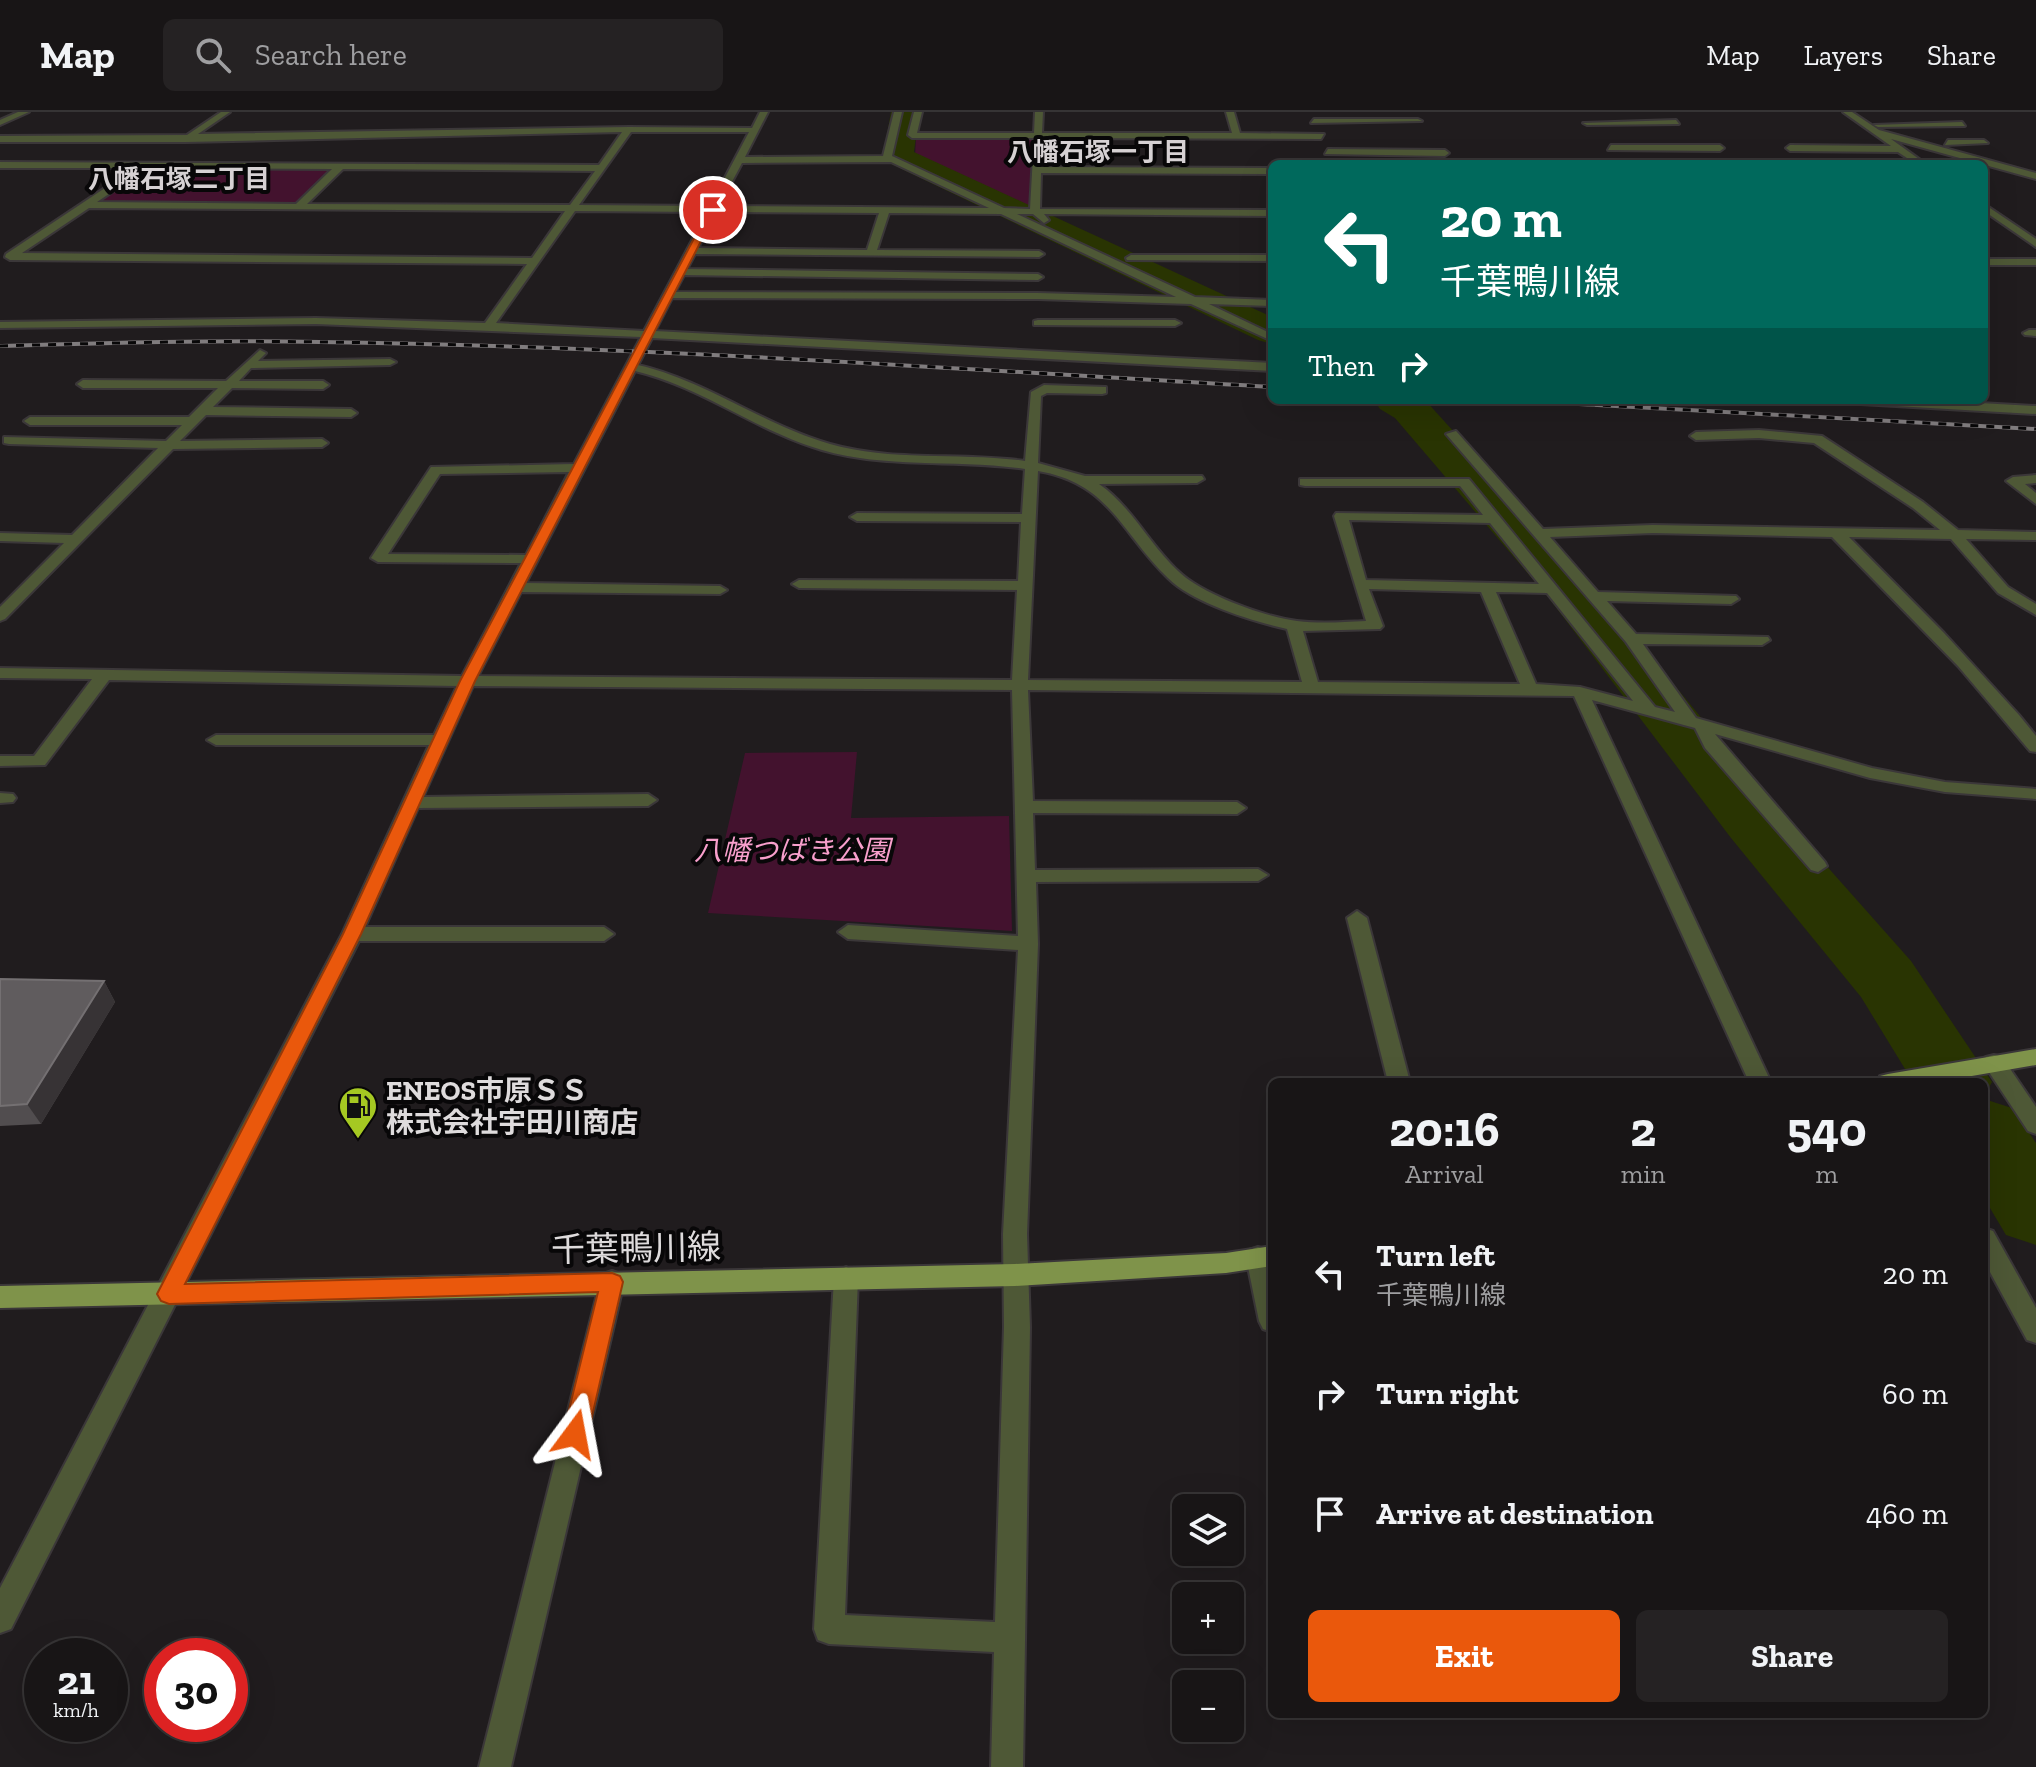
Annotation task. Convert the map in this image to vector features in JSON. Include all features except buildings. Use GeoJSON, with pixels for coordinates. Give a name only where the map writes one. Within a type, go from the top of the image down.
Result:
{"type":"FeatureCollection","features":[{"type":"Feature","properties":{"kind":"main road"},"geometry":{"type":"LineString","coordinates":[[1913,1078],[2036,1057]]}},
{"type":"Feature","properties":{"kind":"main road","name":"千葉鴨川線"},"geometry":{"type":"LineString","coordinates":[[0,1297],[1015,1275],[1226,1263],[1265,1256]]}},
{"type":"Feature","properties":{"kind":"street"},"geometry":{"type":"LineString","coordinates":[[0,123],[25,112]]}},
{"type":"Feature","properties":{"kind":"street"},"geometry":{"type":"LineString","coordinates":[[0,263],[226,112]]}},
{"type":"Feature","properties":{"kind":"street"},"geometry":{"type":"LineString","coordinates":[[0,1618],[352,934],[467,681],[764,112]]}},
{"type":"Feature","properties":{"kind":"street"},"geometry":{"type":"LineString","coordinates":[[898,112],[887,157],[1268,336]]}},
{"type":"Feature","properties":{"kind":"street"},"geometry":{"type":"LineString","coordinates":[[918,112],[912,135],[1135,141],[1321,136]]}},
{"type":"Feature","properties":{"kind":"street"},"geometry":{"type":"LineString","coordinates":[[1039,112],[1035,211],[1044,219],[1171,277]]}},
{"type":"Feature","properties":{"kind":"street"},"geometry":{"type":"LineString","coordinates":[[1230,112],[1237,136]]}},
{"type":"Feature","properties":{"kind":"street"},"geometry":{"type":"LineString","coordinates":[[1577,112],[1595,131]]}},
{"type":"Feature","properties":{"kind":"street"},"geometry":{"type":"LineString","coordinates":[[1847,112],[1916,160]]}},
{"type":"Feature","properties":{"kind":"street"},"geometry":{"type":"LineString","coordinates":[[1332,160],[1312,116],[1418,121]]}},
{"type":"Feature","properties":{"kind":"street"},"geometry":{"type":"LineString","coordinates":[[483,129],[491,121]]}},
{"type":"Feature","properties":{"kind":"street"},"geometry":{"type":"LineString","coordinates":[[1587,123],[1676,122]]}},
{"type":"Feature","properties":{"kind":"street"},"geometry":{"type":"LineString","coordinates":[[1866,125],[1962,124]]}},
{"type":"Feature","properties":{"kind":"street"},"geometry":{"type":"LineString","coordinates":[[0,139],[186,139],[483,129],[755,130]]}},
{"type":"Feature","properties":{"kind":"street"},"geometry":{"type":"LineString","coordinates":[[488,326],[629,129]]}},
{"type":"Feature","properties":{"kind":"street"},"geometry":{"type":"LineString","coordinates":[[1876,132],[1981,160]]}},
{"type":"Feature","properties":{"kind":"street"},"geometry":{"type":"LineString","coordinates":[[1603,140],[1618,156]]}},
{"type":"Feature","properties":{"kind":"street"},"geometry":{"type":"LineString","coordinates":[[1923,143],[1984,143]]}},
{"type":"Feature","properties":{"kind":"street"},"geometry":{"type":"LineString","coordinates":[[1611,148],[1720,148]]}},
{"type":"Feature","properties":{"kind":"street"},"geometry":{"type":"LineString","coordinates":[[1790,148],[1901,149]]}},
{"type":"Feature","properties":{"kind":"street"},"geometry":{"type":"LineString","coordinates":[[1328,152],[1445,153]]}},
{"type":"Feature","properties":{"kind":"street"},"geometry":{"type":"LineString","coordinates":[[739,160],[892,159]]}},
{"type":"Feature","properties":{"kind":"street"},"geometry":{"type":"LineString","coordinates":[[1988,162],[2036,176]]}},
{"type":"Feature","properties":{"kind":"street"},"geometry":{"type":"LineString","coordinates":[[0,165],[601,168]]}},
{"type":"Feature","properties":{"kind":"street"},"geometry":{"type":"LineString","coordinates":[[299,206],[340,167]]}},
{"type":"Feature","properties":{"kind":"street"},"geometry":{"type":"LineString","coordinates":[[1035,170],[1268,171]]}},
{"type":"Feature","properties":{"kind":"street"},"geometry":{"type":"LineString","coordinates":[[87,205],[1268,213]]}},
{"type":"Feature","properties":{"kind":"street"},"geometry":{"type":"LineString","coordinates":[[871,253],[885,210]]}},
{"type":"Feature","properties":{"kind":"street"},"geometry":{"type":"LineString","coordinates":[[1988,211],[2036,244]]}},
{"type":"Feature","properties":{"kind":"street"},"geometry":{"type":"LineString","coordinates":[[1038,339],[1039,229]]}},
{"type":"Feature","properties":{"kind":"street"},"geometry":{"type":"LineString","coordinates":[[1999,229],[2015,229]]}},
{"type":"Feature","properties":{"kind":"street"},"geometry":{"type":"LineString","coordinates":[[691,251],[1039,254]]}},
{"type":"Feature","properties":{"kind":"street"},"geometry":{"type":"LineString","coordinates":[[10,256],[535,261]]}},
{"type":"Feature","properties":{"kind":"street"},"geometry":{"type":"LineString","coordinates":[[1131,258],[1268,258]]}},
{"type":"Feature","properties":{"kind":"street"},"geometry":{"type":"LineString","coordinates":[[1988,262],[2036,262]]}},
{"type":"Feature","properties":{"kind":"street"},"geometry":{"type":"LineString","coordinates":[[680,272],[1038,277]]}},
{"type":"Feature","properties":{"kind":"street"},"geometry":{"type":"LineString","coordinates":[[1199,289],[1249,313]]}},
{"type":"Feature","properties":{"kind":"street"},"geometry":{"type":"LineString","coordinates":[[669,295],[1038,296],[1268,303]]}},
{"type":"Feature","properties":{"kind":"street"},"geometry":{"type":"LineString","coordinates":[[0,325],[316,321],[647,335],[1038,339],[1268,367]]}},
{"type":"Feature","properties":{"kind":"street"},"geometry":{"type":"LineString","coordinates":[[1038,339],[1175,323]]}},
{"type":"Feature","properties":{"kind":"street"},"geometry":{"type":"LineString","coordinates":[[0,616],[260,353]]}},
{"type":"Feature","properties":{"kind":"street"},"geometry":{"type":"LineString","coordinates":[[249,365],[390,362]]}},
{"type":"Feature","properties":{"kind":"street"},"geometry":{"type":"LineString","coordinates":[[631,367],[660,372],[710,392],[826,447],[885,457],[1029,467],[1081,480],[1092,485],[1129,518],[1174,576],[1196,592],[1294,626],[1375,626],[1341,516],[1494,519]]}},
{"type":"Feature","properties":{"kind":"street"},"geometry":{"type":"LineString","coordinates":[[83,384],[323,385]]}},
{"type":"Feature","properties":{"kind":"street"},"geometry":{"type":"LineString","coordinates":[[1007,1767],[1017,1327],[1015,1275],[1028,944],[1020,685],[1029,467],[1035,395],[1044,389],[1102,390]]}},
{"type":"Feature","properties":{"kind":"street"},"geometry":{"type":"LineString","coordinates":[[1931,404],[2036,410]]}},
{"type":"Feature","properties":{"kind":"street"},"geometry":{"type":"LineString","coordinates":[[30,421],[351,413]]}},
{"type":"Feature","properties":{"kind":"street"},"geometry":{"type":"LineString","coordinates":[[1452,434],[1632,639],[1711,744],[1818,866]]}},
{"type":"Feature","properties":{"kind":"street"},"geometry":{"type":"LineString","coordinates":[[1696,436],[1759,434],[1817,439],[1918,505],[1955,535],[2003,590],[2036,610]]}},
{"type":"Feature","properties":{"kind":"street"},"geometry":{"type":"LineString","coordinates":[[9,440],[171,445],[322,443]]}},
{"type":"Feature","properties":{"kind":"street"},"geometry":{"type":"LineString","coordinates":[[531,559],[378,558],[436,470],[578,468]]}},
{"type":"Feature","properties":{"kind":"street"},"geometry":{"type":"LineString","coordinates":[[1081,480],[1197,479]]}},
{"type":"Feature","properties":{"kind":"street"},"geometry":{"type":"LineString","coordinates":[[2036,479],[2013,481],[2036,500]]}},
{"type":"Feature","properties":{"kind":"street"},"geometry":{"type":"LineString","coordinates":[[1305,482],[1464,482],[1652,711]]}},
{"type":"Feature","properties":{"kind":"street"},"geometry":{"type":"LineString","coordinates":[[857,517],[1027,518]]}},
{"type":"Feature","properties":{"kind":"street"},"geometry":{"type":"LineString","coordinates":[[1542,533],[1653,529],[2036,536]]}},
{"type":"Feature","properties":{"kind":"street"},"geometry":{"type":"LineString","coordinates":[[1835,531],[2000,701],[2036,747]]}},
{"type":"Feature","properties":{"kind":"street"},"geometry":{"type":"LineString","coordinates":[[0,537],[77,539]]}},
{"type":"Feature","properties":{"kind":"street"},"geometry":{"type":"LineString","coordinates":[[799,584],[1024,586]]}},
{"type":"Feature","properties":{"kind":"street"},"geometry":{"type":"LineString","coordinates":[[1360,584],[1551,589]]}},
{"type":"Feature","properties":{"kind":"street"},"geometry":{"type":"LineString","coordinates":[[1486,586],[1530,689]]}},
{"type":"Feature","properties":{"kind":"street"},"geometry":{"type":"LineString","coordinates":[[516,587],[720,590]]}},
{"type":"Feature","properties":{"kind":"street"},"geometry":{"type":"LineString","coordinates":[[1595,596],[1731,599]]}},
{"type":"Feature","properties":{"kind":"street"},"geometry":{"type":"LineString","coordinates":[[1294,626],[1311,686]]}},
{"type":"Feature","properties":{"kind":"street"},"geometry":{"type":"LineString","coordinates":[[1632,639],[1762,640]]}},
{"type":"Feature","properties":{"kind":"street"},"geometry":{"type":"LineString","coordinates":[[0,673],[467,681],[1530,689],[1580,692],[1870,773],[1945,787],[2036,794]]}},
{"type":"Feature","properties":{"kind":"street"},"geometry":{"type":"LineString","coordinates":[[0,761],[39,761],[104,675]]}},
{"type":"Feature","properties":{"kind":"street"},"geometry":{"type":"LineString","coordinates":[[1580,692],[1758,1078]]}},
{"type":"Feature","properties":{"kind":"street"},"geometry":{"type":"LineString","coordinates":[[216,740],[441,740]]}},
{"type":"Feature","properties":{"kind":"street"},"geometry":{"type":"LineString","coordinates":[[412,803],[648,800]]}},
{"type":"Feature","properties":{"kind":"street"},"geometry":{"type":"LineString","coordinates":[[1024,807],[1237,808]]}},
{"type":"Feature","properties":{"kind":"street"},"geometry":{"type":"LineString","coordinates":[[1026,876],[1258,875]]}},
{"type":"Feature","properties":{"kind":"street"},"geometry":{"type":"LineString","coordinates":[[1357,918],[1398,1078]]}},
{"type":"Feature","properties":{"kind":"street"},"geometry":{"type":"LineString","coordinates":[[848,932],[1028,944]]}},
{"type":"Feature","properties":{"kind":"street"},"geometry":{"type":"LineString","coordinates":[[352,934],[604,934]]}},
{"type":"Feature","properties":{"kind":"street"},"geometry":{"type":"LineString","coordinates":[[1983,1065],[2036,1125]]}},
{"type":"Feature","properties":{"kind":"street"},"geometry":{"type":"LineString","coordinates":[[1988,1245],[2036,1332]]}},
{"type":"Feature","properties":{"kind":"street"},"geometry":{"type":"LineString","coordinates":[[1265,1256],[1268,1284]]}},
{"type":"Feature","properties":{"kind":"street"},"geometry":{"type":"LineString","coordinates":[[846,1278],[829,1629],[1008,1638]]}},
{"type":"Feature","properties":{"kind":"street"},"geometry":{"type":"LineString","coordinates":[[495,1767],[612,1282]]}},
{"type":"Feature","properties":{"kind":"green space"},"geometry":{"type":"Polygon","coordinates":[[[916,136],[1034,137],[1031,207],[915,158],[916,136]]]}},
{"type":"Feature","properties":{"kind":"green space"},"geometry":{"type":"Polygon","coordinates":[[[147,168],[335,168],[296,205],[94,203],[147,168]]]}},
{"type":"Feature","properties":{"kind":"green space","name":"八幡つばき公園"},"geometry":{"type":"Polygon","coordinates":[[[857,752],[851,818],[1009,816],[1012,931],[708,913],[745,753],[857,752]]]}},
{"type":"Feature","properties":{"kind":"waterway"},"geometry":{"type":"LineString","coordinates":[[905,112],[898,156],[1268,330]]}},
{"type":"Feature","properties":{"kind":"waterway"},"geometry":{"type":"LineString","coordinates":[[1402,404],[1410,409],[1566,586],[1754,824],[1886,979],[1950,1078]]}},
{"type":"Feature","properties":{"kind":"waterway"},"geometry":{"type":"LineString","coordinates":[[1988,1136],[2036,1211]]}},
{"type":"Feature","properties":{"kind":"railway"},"geometry":{"type":"LineString","coordinates":[[0,346],[240,341],[439,344],[796,359],[1268,387]]}},
{"type":"Feature","properties":{"kind":"railway"},"geometry":{"type":"LineString","coordinates":[[1580,404],[2036,429]]}},
{"type":"Feature","properties":{"kind":"place","name":"ENEOS市原ＳＳ 株式会社宇田川商店"},"geometry":{"type":"Point","coordinates":[358,1140]}},
{"type":"Feature","properties":{"kind":"district","name":"八幡石塚一丁目"},"geometry":{"type":"Point","coordinates":[1098,152]}},
{"type":"Feature","properties":{"kind":"district","name":"八幡石塚二丁目"},"geometry":{"type":"Point","coordinates":[179,179]}},
{"type":"Feature","properties":{"kind":"route"},"geometry":{"type":"LineString","coordinates":[[575,1434],[612,1282],[169,1294],[352,934],[467,681],[713,210]]}}]}
